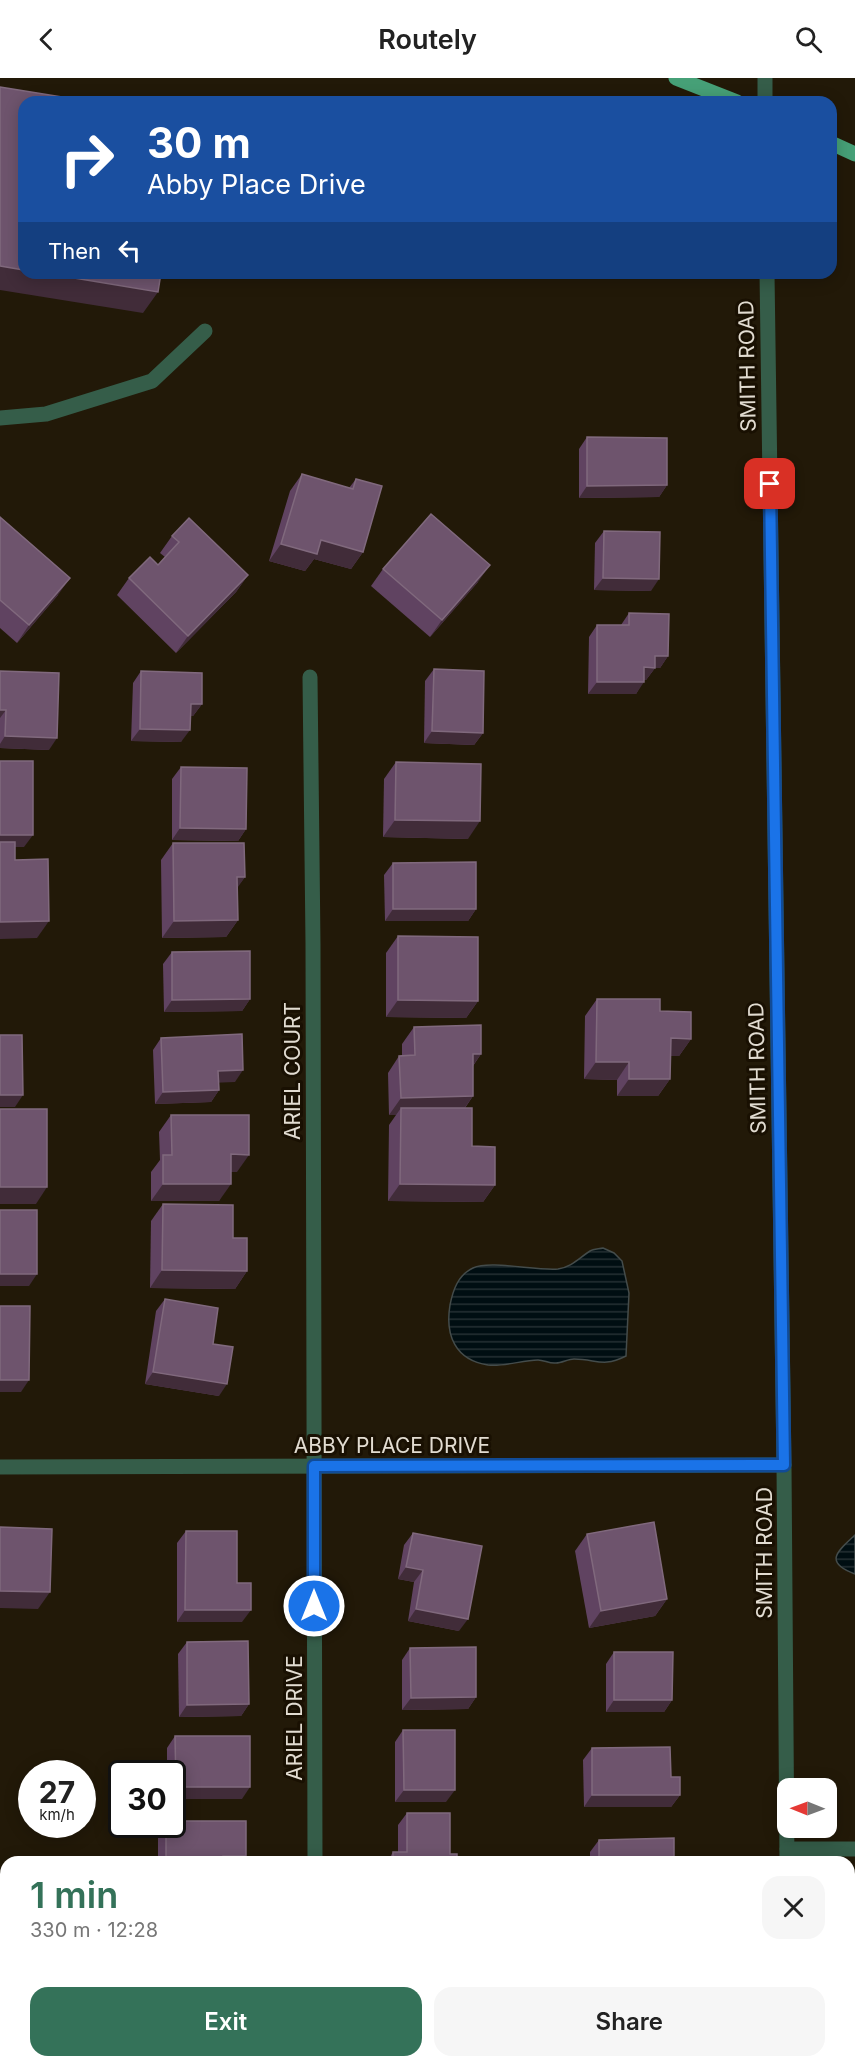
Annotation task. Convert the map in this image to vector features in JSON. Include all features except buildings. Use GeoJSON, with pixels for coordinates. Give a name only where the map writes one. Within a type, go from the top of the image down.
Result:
{"type":"FeatureCollection","features":[{"type":"Feature","properties":{"kind":"main road"},"geometry":{"type":"LineString","coordinates":[[676,78],[722,96]]}},
{"type":"Feature","properties":{"kind":"main road"},"geometry":{"type":"LineString","coordinates":[[837,146],[855,154]]}},
{"type":"Feature","properties":{"kind":"street"},"geometry":{"type":"LineString","coordinates":[[765,78],[765,96]]}},
{"type":"Feature","properties":{"kind":"street","name":"SMITH ROAD"},"geometry":{"type":"LineString","coordinates":[[767,279],[784,1465],[787,1855]]}},
{"type":"Feature","properties":{"kind":"street"},"geometry":{"type":"LineString","coordinates":[[0,418],[45,414],[152,381],[205,331]]}},
{"type":"Feature","properties":{"kind":"street","name":"ARIEL COURT"},"geometry":{"type":"LineString","coordinates":[[310,676],[314,1466]]}},
{"type":"Feature","properties":{"kind":"street","name":"ABBY PLACE DRIVE"},"geometry":{"type":"LineString","coordinates":[[0,1467],[784,1465]]}},
{"type":"Feature","properties":{"kind":"street","name":"ARIEL DRIVE"},"geometry":{"type":"LineString","coordinates":[[314,1466],[315,1856]]}},
{"type":"Feature","properties":{"kind":"street"},"geometry":{"type":"LineString","coordinates":[[787,1855],[855,1849]]}},
{"type":"Feature","properties":{"kind":"shaded area"},"geometry":{"type":"Polygon","coordinates":[[[603,1248],[614,1253],[622,1261],[629,1293],[626,1356],[611,1362],[574,1359],[554,1363],[538,1360],[488,1365],[467,1358],[460,1352],[451,1336],[450,1305],[457,1284],[468,1271],[490,1265],[558,1269],[571,1264],[591,1250],[603,1248]]]}},
{"type":"Feature","properties":{"kind":"shaded area"},"geometry":{"type":"Polygon","coordinates":[[[855,1535],[855,1574],[839,1565],[836,1560],[839,1551],[855,1535]]]}},
{"type":"Feature","properties":{"kind":"route"},"geometry":{"type":"LineString","coordinates":[[314,1606],[314,1466],[784,1465],[770,484]]}}]}
